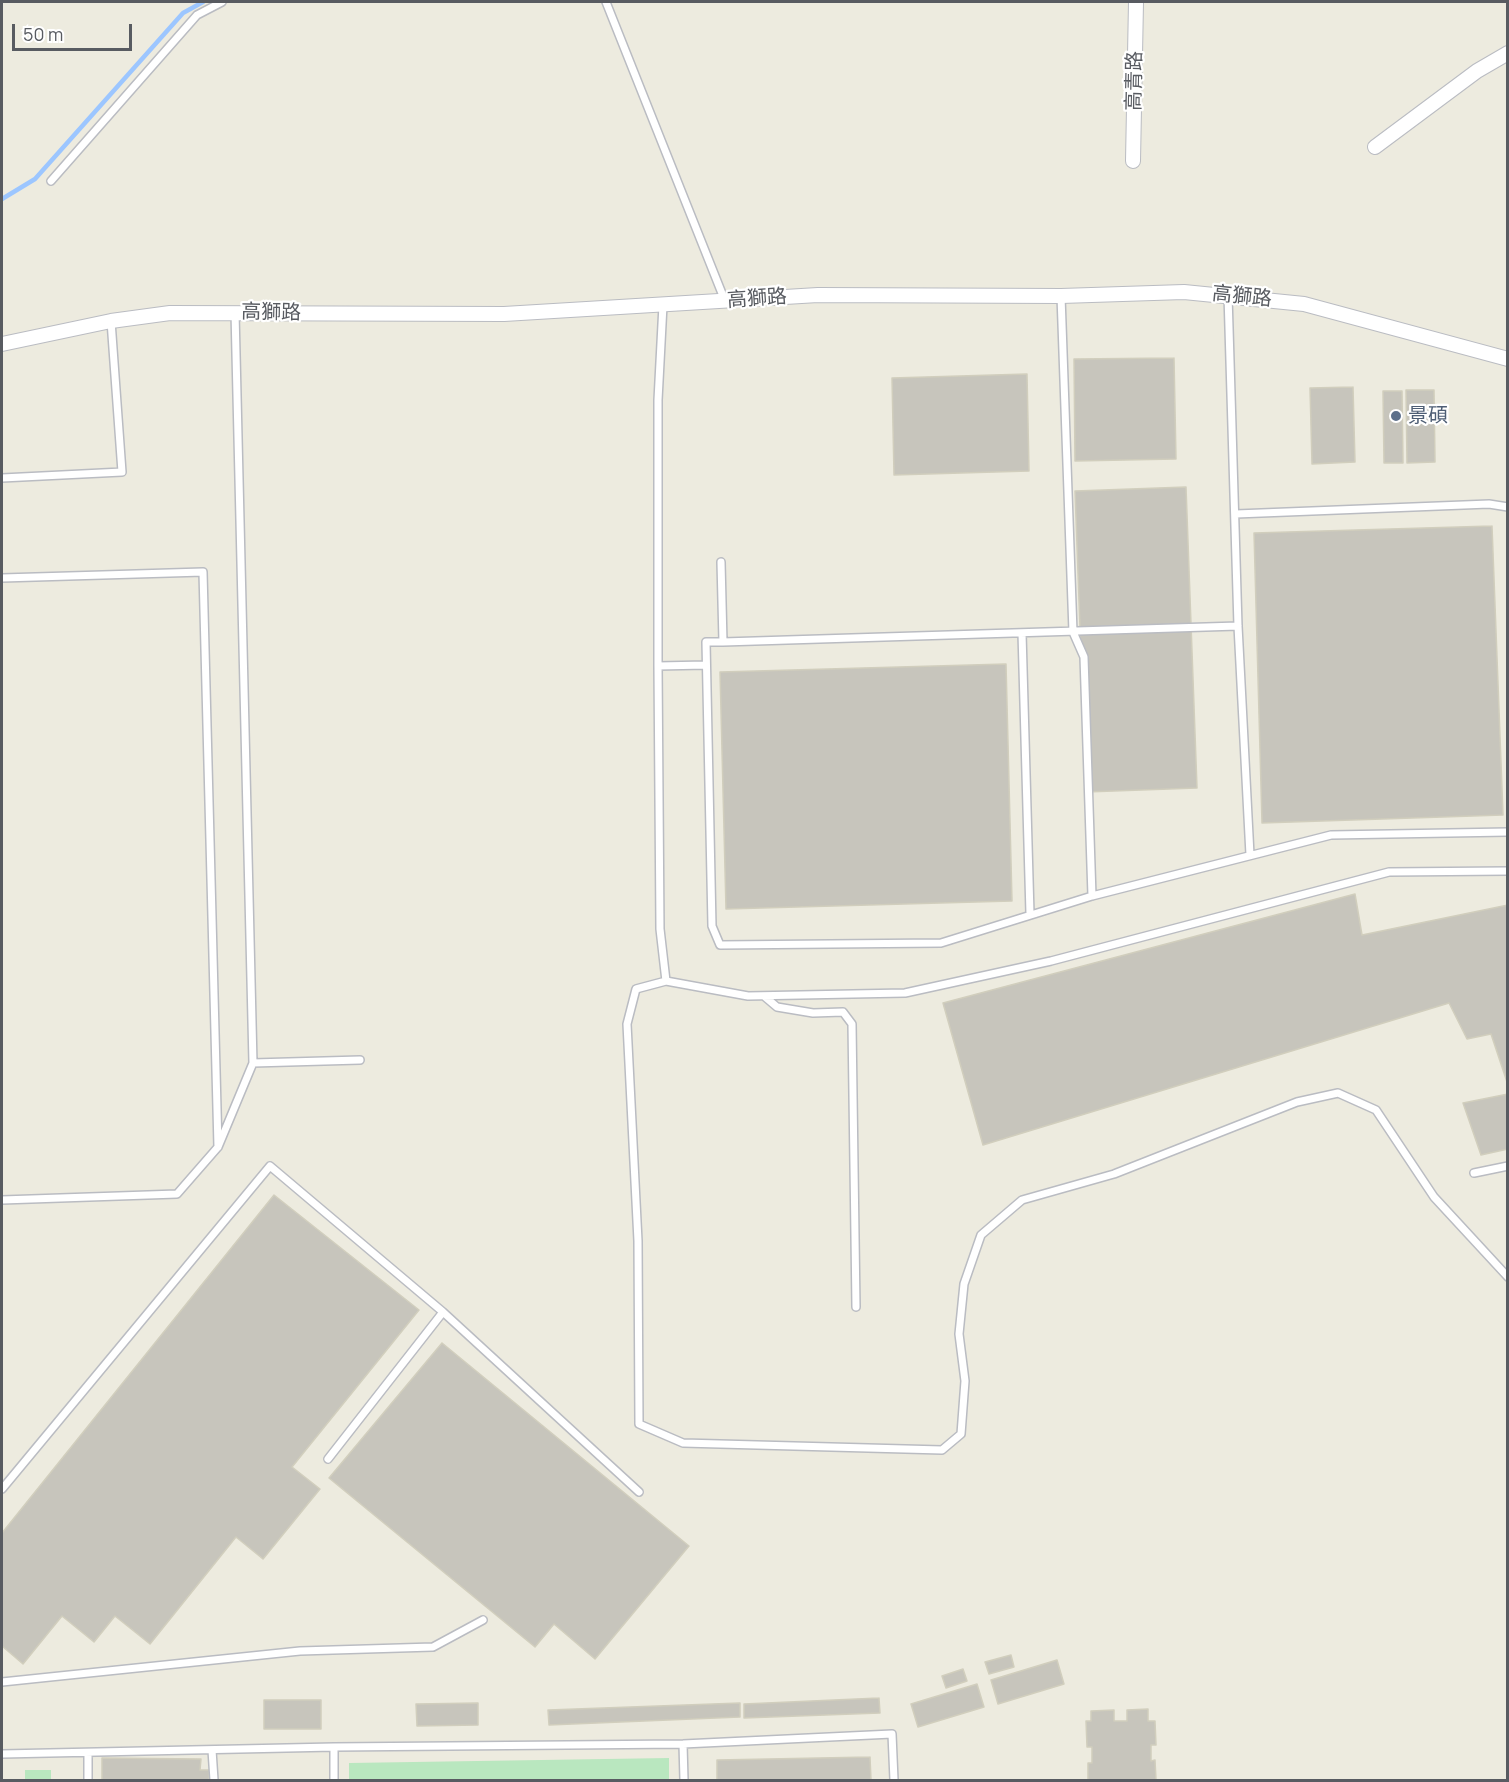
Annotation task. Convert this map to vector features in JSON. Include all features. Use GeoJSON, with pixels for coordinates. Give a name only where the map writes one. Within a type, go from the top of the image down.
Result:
{"type":"FeatureCollection","features":[{"type":"Feature","properties":{"kind":"street","name":"高青路"},"geometry":{"type":"LineString","coordinates":[[1133,161],[1136,2]]}},
{"type":"Feature","properties":{"kind":"street"},"geometry":{"type":"LineString","coordinates":[[1375,147],[1477,71],[1508,53]]}},
{"type":"Feature","properties":{"kind":"street","name":"高獅路"},"geometry":{"type":"LineString","coordinates":[[2,344],[111,321],[170,313],[504,314],[818,295],[1061,296],[1184,292],[1304,304],[1508,359]]}},
{"type":"Feature","properties":{"kind":"lane"},"geometry":{"type":"LineString","coordinates":[[51,181],[197,15],[222,2]]}},
{"type":"Feature","properties":{"kind":"lane"},"geometry":{"type":"LineString","coordinates":[[606,2],[725,301]]}},
{"type":"Feature","properties":{"kind":"lane"},"geometry":{"type":"LineString","coordinates":[[1228,295],[1238,626],[1250,855]]}},
{"type":"Feature","properties":{"kind":"lane"},"geometry":{"type":"LineString","coordinates":[[1061,296],[1073,632],[1084,657],[1092,896]]}},
{"type":"Feature","properties":{"kind":"lane"},"geometry":{"type":"LineString","coordinates":[[663,305],[658,400],[657,666],[660,928],[666,981]]}},
{"type":"Feature","properties":{"kind":"lane"},"geometry":{"type":"LineString","coordinates":[[2,1200],[177,1194],[218,1147],[253,1063],[235,312]]}},
{"type":"Feature","properties":{"kind":"lane"},"geometry":{"type":"LineString","coordinates":[[2,478],[122,472],[111,321]]}},
{"type":"Feature","properties":{"kind":"lane"},"geometry":{"type":"LineString","coordinates":[[1236,514],[1489,504],[1508,507]]}},
{"type":"Feature","properties":{"kind":"lane"},"geometry":{"type":"LineString","coordinates":[[721,562],[723,642]]}},
{"type":"Feature","properties":{"kind":"lane"},"geometry":{"type":"LineString","coordinates":[[2,578],[202,573],[218,1147]]}},
{"type":"Feature","properties":{"kind":"lane"},"geometry":{"type":"LineString","coordinates":[[1238,626],[706,642],[712,926],[720,945],[941,943],[1092,896],[1331,835],[1508,832]]}},
{"type":"Feature","properties":{"kind":"lane"},"geometry":{"type":"LineString","coordinates":[[1022,633],[1030,914]]}},
{"type":"Feature","properties":{"kind":"lane"},"geometry":{"type":"LineString","coordinates":[[657,666],[706,665]]}},
{"type":"Feature","properties":{"kind":"lane"},"geometry":{"type":"LineString","coordinates":[[1507,1275],[1434,1197],[1376,1110],[1338,1093],[1297,1102],[1114,1174],[1022,1200],[981,1235],[964,1284],[959,1334],[965,1382],[961,1434],[942,1450],[683,1443],[639,1424],[638,1240],[627,1024],[636,989],[666,981],[748,996],[905,993],[1051,961],[1389,872],[1508,871]]}},
{"type":"Feature","properties":{"kind":"lane"},"geometry":{"type":"LineString","coordinates":[[765,996],[777,1007],[813,1013],[843,1012],[852,1024],[856,1307]]}},
{"type":"Feature","properties":{"kind":"lane"},"geometry":{"type":"LineString","coordinates":[[253,1063],[360,1059]]}},
{"type":"Feature","properties":{"kind":"lane"},"geometry":{"type":"LineString","coordinates":[[2,1490],[270,1166],[443,1312],[639,1492]]}},
{"type":"Feature","properties":{"kind":"lane"},"geometry":{"type":"LineString","coordinates":[[1474,1173],[1508,1166]]}},
{"type":"Feature","properties":{"kind":"lane"},"geometry":{"type":"LineString","coordinates":[[328,1459],[443,1312]]}},
{"type":"Feature","properties":{"kind":"lane"},"geometry":{"type":"LineString","coordinates":[[2,1682],[300,1651],[434,1647],[483,1620]]}},
{"type":"Feature","properties":{"kind":"lane"},"geometry":{"type":"LineString","coordinates":[[2,1754],[334,1747],[683,1744],[892,1734],[894,1780]]}},
{"type":"Feature","properties":{"kind":"lane"},"geometry":{"type":"LineString","coordinates":[[683,1744],[684,1780]]}},
{"type":"Feature","properties":{"kind":"lane"},"geometry":{"type":"LineString","coordinates":[[334,1747],[334,1780]]}},
{"type":"Feature","properties":{"kind":"lane"},"geometry":{"type":"LineString","coordinates":[[212,1750],[214,1780]]}},
{"type":"Feature","properties":{"kind":"lane"},"geometry":{"type":"LineString","coordinates":[[88,1753],[88,1780]]}},
{"type":"Feature","properties":{"kind":"green space"},"geometry":{"type":"Polygon","coordinates":[[[669,1758],[669,1780],[349,1780],[349,1763],[669,1758]]]}},
{"type":"Feature","properties":{"kind":"green space"},"geometry":{"type":"Polygon","coordinates":[[[25,1770],[51,1770],[51,1780],[25,1780],[25,1770]]]}},
{"type":"Feature","properties":{"kind":"building"},"geometry":{"type":"Polygon","coordinates":[[[1174,358],[1176,459],[1075,461],[1074,359],[1174,358]]]}},
{"type":"Feature","properties":{"kind":"building"},"geometry":{"type":"Polygon","coordinates":[[[1027,374],[1029,471],[894,475],[892,378],[1027,374]]]}},
{"type":"Feature","properties":{"kind":"building"},"geometry":{"type":"Polygon","coordinates":[[[1353,387],[1355,462],[1312,464],[1310,388],[1353,387]]]}},
{"type":"Feature","properties":{"kind":"building"},"geometry":{"type":"Polygon","coordinates":[[[1406,390],[1434,390],[1435,462],[1407,463],[1406,390]]]}},
{"type":"Feature","properties":{"kind":"building"},"geometry":{"type":"Polygon","coordinates":[[[1383,391],[1402,391],[1403,463],[1384,463],[1383,391]]]}},
{"type":"Feature","properties":{"kind":"building"},"geometry":{"type":"Polygon","coordinates":[[[1186,487],[1197,788],[1086,792],[1075,491],[1186,487]]]}},
{"type":"Feature","properties":{"kind":"building"},"geometry":{"type":"Polygon","coordinates":[[[1492,526],[1503,815],[1262,823],[1254,533],[1492,526]]]}},
{"type":"Feature","properties":{"kind":"building"},"geometry":{"type":"Polygon","coordinates":[[[1006,664],[1012,901],[726,909],[720,672],[1006,664]]]}},
{"type":"Feature","properties":{"kind":"building"},"geometry":{"type":"Polygon","coordinates":[[[1355,894],[1362,935],[1508,905],[1508,1085],[1491,1034],[1467,1039],[1449,1003],[983,1145],[943,1003],[1355,894]]]}},
{"type":"Feature","properties":{"kind":"building"},"geometry":{"type":"Polygon","coordinates":[[[1508,1094],[1508,1149],[1481,1155],[1463,1103],[1508,1094]]]}},
{"type":"Feature","properties":{"kind":"building"},"geometry":{"type":"Polygon","coordinates":[[[274,1195],[419,1310],[292,1467],[320,1489],[263,1559],[236,1537],[150,1644],[115,1616],[94,1642],[62,1616],[23,1664],[2,1646],[2,1533],[274,1195]]]}},
{"type":"Feature","properties":{"kind":"building"},"geometry":{"type":"Polygon","coordinates":[[[442,1343],[689,1546],[595,1659],[554,1624],[535,1647],[329,1478],[442,1343]]]}},
{"type":"Feature","properties":{"kind":"building"},"geometry":{"type":"Polygon","coordinates":[[[1011,1655],[1014,1667],[989,1674],[985,1662],[1011,1655]]]}},
{"type":"Feature","properties":{"kind":"building"},"geometry":{"type":"Polygon","coordinates":[[[1057,1660],[1064,1684],[998,1704],[991,1680],[1057,1660]]]}},
{"type":"Feature","properties":{"kind":"building"},"geometry":{"type":"Polygon","coordinates":[[[963,1669],[967,1681],[946,1688],[942,1676],[963,1669]]]}},
{"type":"Feature","properties":{"kind":"building"},"geometry":{"type":"Polygon","coordinates":[[[977,1684],[984,1707],[918,1727],[911,1704],[977,1684]]]}},
{"type":"Feature","properties":{"kind":"building"},"geometry":{"type":"Polygon","coordinates":[[[879,1698],[880,1713],[744,1718],[744,1704],[879,1698]]]}},
{"type":"Feature","properties":{"kind":"building"},"geometry":{"type":"Polygon","coordinates":[[[264,1700],[321,1700],[321,1729],[264,1729],[264,1700]]]}},
{"type":"Feature","properties":{"kind":"building"},"geometry":{"type":"Polygon","coordinates":[[[478,1703],[478,1725],[417,1726],[416,1704],[478,1703]]]}},
{"type":"Feature","properties":{"kind":"building"},"geometry":{"type":"Polygon","coordinates":[[[740,1703],[740,1717],[549,1725],[548,1710],[740,1703]]]}},
{"type":"Feature","properties":{"kind":"building"},"geometry":{"type":"Polygon","coordinates":[[[1148,1709],[1148,1721],[1155,1721],[1156,1745],[1151,1745],[1151,1761],[1155,1760],[1156,1780],[1088,1780],[1088,1763],[1092,1763],[1092,1747],[1087,1747],[1086,1721],[1091,1721],[1091,1711],[1114,1710],[1114,1721],[1127,1721],[1127,1710],[1148,1709]]]}},
{"type":"Feature","properties":{"kind":"building"},"geometry":{"type":"Polygon","coordinates":[[[870,1757],[871,1780],[717,1780],[717,1760],[870,1757]]]}},
{"type":"Feature","properties":{"kind":"building"},"geometry":{"type":"Polygon","coordinates":[[[102,1758],[201,1759],[200,1770],[209,1770],[209,1780],[102,1780],[102,1758]]]}},
{"type":"Feature","properties":{"kind":"waterway"},"geometry":{"type":"LineString","coordinates":[[2,199],[35,179],[183,13],[203,2]]}},
{"type":"Feature","properties":{"kind":"place","name":"景碩"},"geometry":{"type":"Point","coordinates":[1396,416]}}]}
